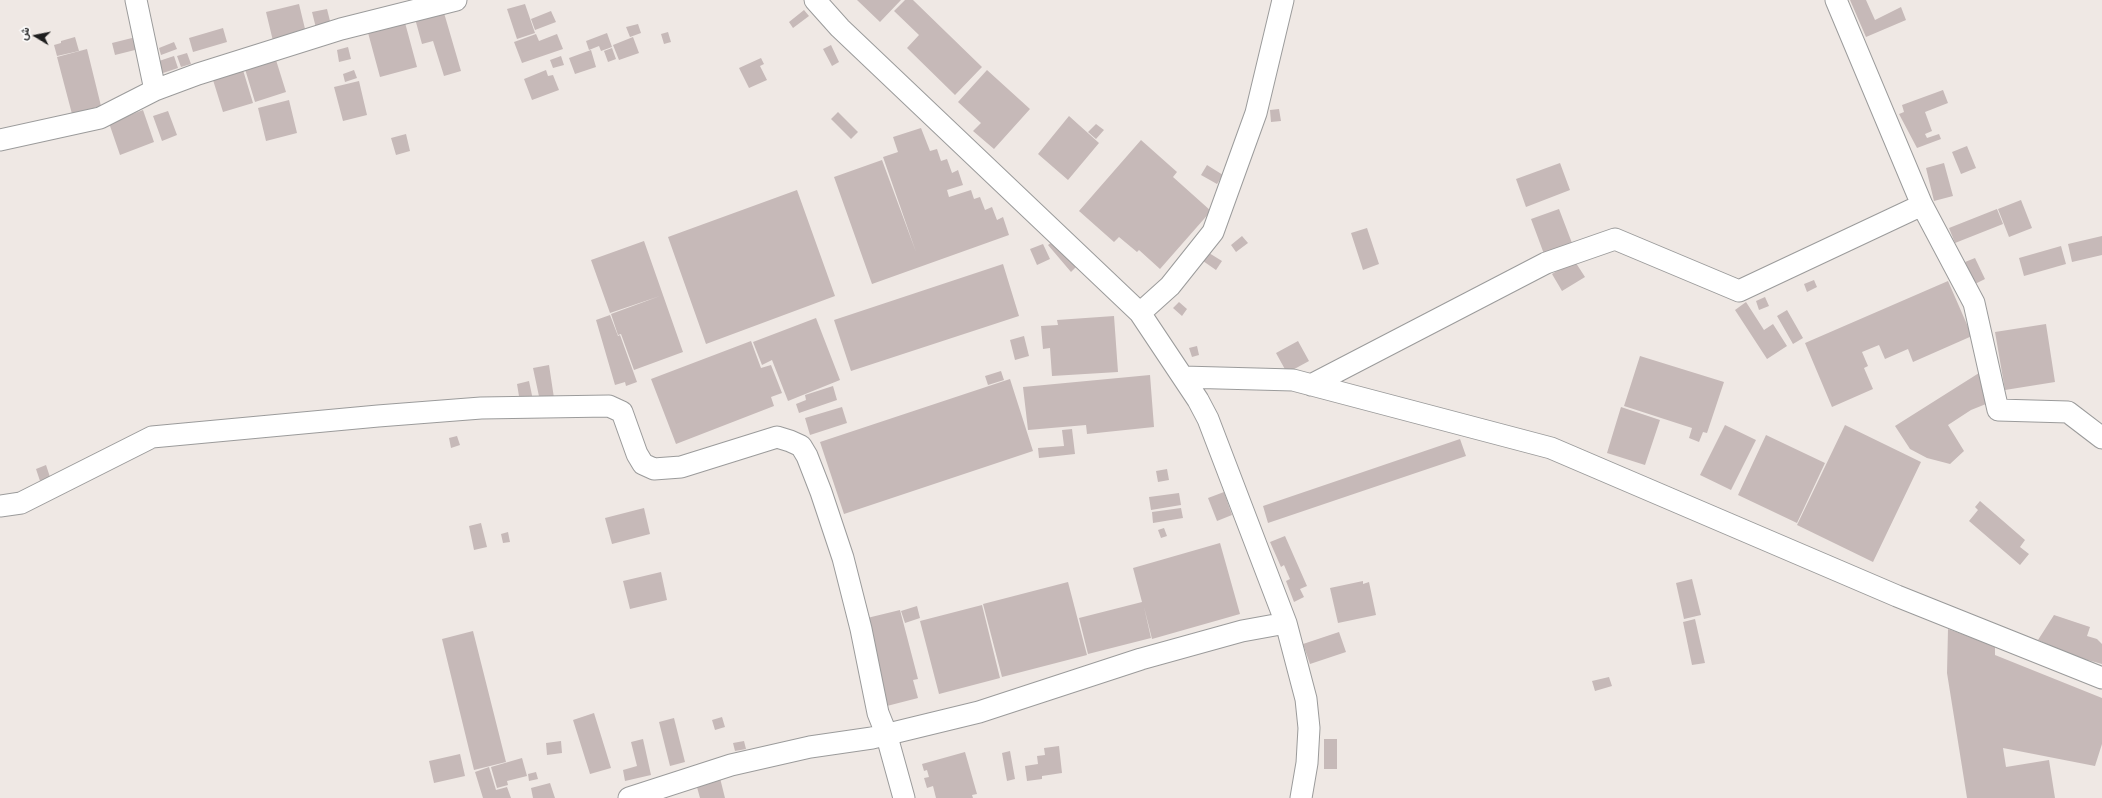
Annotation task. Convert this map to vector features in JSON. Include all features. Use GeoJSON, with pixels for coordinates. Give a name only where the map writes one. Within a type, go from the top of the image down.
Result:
{"type":"FeatureCollection","features":[{"type":"Feature","properties":{"kind":"street"},"geometry":{"type":"LineString","coordinates":[[136,0],[155,90]]}},
{"type":"Feature","properties":{"kind":"street"},"geometry":{"type":"LineString","coordinates":[[0,140],[100,118],[155,90],[198,74],[341,29],[456,0]]}},
{"type":"Feature","properties":{"kind":"street"},"geometry":{"type":"LineString","coordinates":[[815,0],[840,28],[1140,312],[1183,377],[1208,419],[1286,623],[1306,699],[1309,728],[1307,763],[1302,798]]}},
{"type":"Feature","properties":{"kind":"street"},"geometry":{"type":"LineString","coordinates":[[1140,312],[1170,286],[1213,232],[1256,113],[1283,0]]}},
{"type":"Feature","properties":{"kind":"street"},"geometry":{"type":"LineString","coordinates":[[1836,0],[1922,205],[1974,304],[1998,410],[2068,412],[2102,438]]}},
{"type":"Feature","properties":{"kind":"street"},"geometry":{"type":"LineString","coordinates":[[1311,385],[1546,263],[1615,239],[1739,291],[1922,205]]}},
{"type":"Feature","properties":{"kind":"street"},"geometry":{"type":"LineString","coordinates":[[1183,377],[1293,380],[1551,448],[1897,596],[2102,678]]}},
{"type":"Feature","properties":{"kind":"street"},"geometry":{"type":"LineString","coordinates":[[0,506],[21,503],[152,437],[241,428],[481,408],[609,406],[622,412],[637,454],[643,464],[654,469],[681,467],[777,437],[790,440],[801,446],[807,456],[821,492],[842,558],[861,629],[878,713],[886,733],[904,798]]}},
{"type":"Feature","properties":{"kind":"street"},"geometry":{"type":"LineString","coordinates":[[629,798],[731,765],[810,747],[872,738],[886,733],[979,712],[1141,659],[1242,631],[1286,623]]}},
{"type":"Feature","properties":{"kind":"building"},"geometry":{"type":"Polygon","coordinates":[[[857,0],[901,0],[880,22],[857,0]]]}},
{"type":"Feature","properties":{"kind":"building"},"geometry":{"type":"Polygon","coordinates":[[[905,0],[913,0],[982,67],[955,95],[907,48],[919,35],[894,11],[905,0]]]}},
{"type":"Feature","properties":{"kind":"building"},"geometry":{"type":"Polygon","coordinates":[[[1850,0],[1866,0],[1875,20],[1901,7],[1906,20],[1866,37],[1850,0]]]}},
{"type":"Feature","properties":{"kind":"building"},"geometry":{"type":"Polygon","coordinates":[[[299,4],[306,33],[273,41],[266,12],[299,4]]]}},
{"type":"Feature","properties":{"kind":"building"},"geometry":{"type":"Polygon","coordinates":[[[525,4],[535,33],[517,39],[507,9],[525,4]]]}},
{"type":"Feature","properties":{"kind":"building"},"geometry":{"type":"Polygon","coordinates":[[[442,6],[461,71],[444,76],[433,41],[422,44],[414,15],[442,6]]]}},
{"type":"Feature","properties":{"kind":"building"},"geometry":{"type":"Polygon","coordinates":[[[327,9],[331,25],[316,28],[312,12],[327,9]]]}},
{"type":"Feature","properties":{"kind":"building"},"geometry":{"type":"Polygon","coordinates":[[[804,10],[809,16],[793,28],[789,22],[804,10]]]}},
{"type":"Feature","properties":{"kind":"building"},"geometry":{"type":"Polygon","coordinates":[[[551,11],[556,22],[535,30],[531,19],[551,11]]]}},
{"type":"Feature","properties":{"kind":"building"},"geometry":{"type":"Polygon","coordinates":[[[404,19],[417,67],[380,77],[367,29],[404,19]]]}},
{"type":"Feature","properties":{"kind":"building"},"geometry":{"type":"Polygon","coordinates":[[[638,24],[641,33],[630,37],[626,27],[638,24]]]}},
{"type":"Feature","properties":{"kind":"building"},"geometry":{"type":"Polygon","coordinates":[[[223,28],[227,42],[193,52],[189,38],[223,28]]]}},
{"type":"Feature","properties":{"kind":"building"},"geometry":{"type":"Polygon","coordinates":[[[668,32],[671,42],[664,44],[661,34],[668,32]]]}},
{"type":"Feature","properties":{"kind":"building"},"geometry":{"type":"Polygon","coordinates":[[[607,33],[612,47],[601,51],[599,46],[589,50],[586,41],[607,33]]]}},
{"type":"Feature","properties":{"kind":"building"},"geometry":{"type":"Polygon","coordinates":[[[536,34],[539,41],[557,34],[563,49],[522,63],[514,42],[536,34]]]}},
{"type":"Feature","properties":{"kind":"building"},"geometry":{"type":"Polygon","coordinates":[[[75,37],[79,51],[57,56],[54,45],[61,43],[61,41],[75,37]]]}},
{"type":"Feature","properties":{"kind":"building"},"geometry":{"type":"Polygon","coordinates":[[[136,37],[139,49],[115,55],[112,43],[136,37]]]}},
{"type":"Feature","properties":{"kind":"building"},"geometry":{"type":"Polygon","coordinates":[[[633,37],[639,53],[619,60],[613,45],[633,37]]]}},
{"type":"Feature","properties":{"kind":"building"},"geometry":{"type":"Polygon","coordinates":[[[174,42],[177,49],[161,55],[159,48],[174,42]]]}},
{"type":"Feature","properties":{"kind":"building"},"geometry":{"type":"Polygon","coordinates":[[[831,45],[839,62],[832,66],[823,49],[831,45]]]}},
{"type":"Feature","properties":{"kind":"building"},"geometry":{"type":"Polygon","coordinates":[[[348,47],[351,59],[339,62],[337,50],[348,47]]]}},
{"type":"Feature","properties":{"kind":"building"},"geometry":{"type":"Polygon","coordinates":[[[612,48],[616,59],[608,62],[604,51],[612,48]]]}},
{"type":"Feature","properties":{"kind":"building"},"geometry":{"type":"Polygon","coordinates":[[[87,49],[101,106],[72,114],[57,57],[87,49]]]}},
{"type":"Feature","properties":{"kind":"building"},"geometry":{"type":"Polygon","coordinates":[[[591,50],[596,67],[575,74],[569,58],[591,50]]]}},
{"type":"Feature","properties":{"kind":"building"},"geometry":{"type":"Polygon","coordinates":[[[187,53],[191,64],[181,67],[177,56],[187,53]]]}},
{"type":"Feature","properties":{"kind":"building"},"geometry":{"type":"Polygon","coordinates":[[[174,56],[178,68],[160,74],[156,62],[174,56]]]}},
{"type":"Feature","properties":{"kind":"building"},"geometry":{"type":"Polygon","coordinates":[[[561,56],[564,65],[553,68],[550,60],[561,56]]]}},
{"type":"Feature","properties":{"kind":"building"},"geometry":{"type":"Polygon","coordinates":[[[761,58],[764,64],[760,66],[767,80],[749,88],[739,68],[761,58]]]}},
{"type":"Feature","properties":{"kind":"building"},"geometry":{"type":"Polygon","coordinates":[[[276,60],[286,92],[255,102],[245,69],[276,60]]]}},
{"type":"Feature","properties":{"kind":"building"},"geometry":{"type":"Polygon","coordinates":[[[243,70],[253,103],[223,112],[213,80],[243,70]]]}},
{"type":"Feature","properties":{"kind":"building"},"geometry":{"type":"Polygon","coordinates":[[[354,70],[357,78],[345,82],[343,74],[354,70]]]}},
{"type":"Feature","properties":{"kind":"building"},"geometry":{"type":"Polygon","coordinates":[[[546,70],[548,76],[553,75],[559,90],[532,100],[524,79],[546,70]]]}},
{"type":"Feature","properties":{"kind":"building"},"geometry":{"type":"Polygon","coordinates":[[[987,70],[1030,109],[994,149],[973,131],[981,123],[958,102],[987,70]]]}},
{"type":"Feature","properties":{"kind":"building"},"geometry":{"type":"Polygon","coordinates":[[[359,81],[367,115],[343,121],[334,87],[359,81]]]}},
{"type":"Feature","properties":{"kind":"building"},"geometry":{"type":"Polygon","coordinates":[[[1943,90],[1948,103],[1925,112],[1932,131],[1925,134],[1927,138],[1939,134],[1941,139],[1917,148],[1899,114],[1904,112],[1902,105],[1943,90]]]}},
{"type":"Feature","properties":{"kind":"building"},"geometry":{"type":"Polygon","coordinates":[[[289,100],[297,133],[266,141],[258,108],[289,100]]]}},
{"type":"Feature","properties":{"kind":"building"},"geometry":{"type":"Polygon","coordinates":[[[1279,109],[1281,121],[1271,122],[1270,110],[1279,109]]]}},
{"type":"Feature","properties":{"kind":"building"},"geometry":{"type":"Polygon","coordinates":[[[143,110],[154,142],[120,155],[109,123],[143,110]]]}},
{"type":"Feature","properties":{"kind":"building"},"geometry":{"type":"Polygon","coordinates":[[[168,111],[177,135],[162,141],[153,116],[168,111]]]}},
{"type":"Feature","properties":{"kind":"building"},"geometry":{"type":"Polygon","coordinates":[[[838,112],[858,132],[851,139],[831,119],[838,112]]]}},
{"type":"Feature","properties":{"kind":"building"},"geometry":{"type":"Polygon","coordinates":[[[1069,116],[1099,143],[1068,180],[1038,154],[1069,116]]]}},
{"type":"Feature","properties":{"kind":"building"},"geometry":{"type":"Polygon","coordinates":[[[1096,124],[1104,130],[1096,139],[1088,132],[1096,124]]]}},
{"type":"Feature","properties":{"kind":"building"},"geometry":{"type":"Polygon","coordinates":[[[921,128],[930,151],[937,149],[941,161],[947,159],[952,173],[958,170],[963,185],[947,190],[949,197],[971,190],[974,199],[980,197],[985,210],[992,207],[997,220],[1003,217],[1009,235],[872,284],[834,177],[882,160],[916,252],[883,157],[898,152],[893,137],[921,128]]]}},
{"type":"Feature","properties":{"kind":"building"},"geometry":{"type":"Polygon","coordinates":[[[406,134],[410,151],[396,155],[391,138],[406,134]]]}},
{"type":"Feature","properties":{"kind":"building"},"geometry":{"type":"Polygon","coordinates":[[[1141,140],[1177,172],[1173,177],[1211,211],[1160,269],[1139,250],[1137,252],[1119,237],[1114,242],[1079,211],[1141,140]]]}},
{"type":"Feature","properties":{"kind":"building"},"geometry":{"type":"Polygon","coordinates":[[[1967,146],[1976,168],[1961,174],[1952,152],[1967,146]]]}},
{"type":"Feature","properties":{"kind":"building"},"geometry":{"type":"Polygon","coordinates":[[[1560,163],[1570,190],[1526,207],[1516,179],[1560,163]]]}},
{"type":"Feature","properties":{"kind":"building"},"geometry":{"type":"Polygon","coordinates":[[[1944,163],[1953,196],[1934,201],[1926,168],[1944,163]]]}},
{"type":"Feature","properties":{"kind":"building"},"geometry":{"type":"Polygon","coordinates":[[[1207,165],[1223,175],[1217,184],[1201,175],[1207,165]]]}},
{"type":"Feature","properties":{"kind":"building"},"geometry":{"type":"Polygon","coordinates":[[[797,190],[835,296],[706,344],[668,237],[797,190]]]}},
{"type":"Feature","properties":{"kind":"building"},"geometry":{"type":"Polygon","coordinates":[[[2021,200],[2032,228],[2009,237],[1998,209],[2021,200]]]}},
{"type":"Feature","properties":{"kind":"building"},"geometry":{"type":"Polygon","coordinates":[[[1559,209],[1572,243],[1544,254],[1531,219],[1559,209]]]}},
{"type":"Feature","properties":{"kind":"building"},"geometry":{"type":"Polygon","coordinates":[[[1997,209],[2003,224],[1955,243],[1949,228],[1997,209]]]}},
{"type":"Feature","properties":{"kind":"building"},"geometry":{"type":"Polygon","coordinates":[[[1367,228],[1379,264],[1363,270],[1351,233],[1367,228]]]}},
{"type":"Feature","properties":{"kind":"building"},"geometry":{"type":"Polygon","coordinates":[[[1242,236],[1248,243],[1236,252],[1231,245],[1242,236]]]}},
{"type":"Feature","properties":{"kind":"building"},"geometry":{"type":"Polygon","coordinates":[[[2102,236],[2102,255],[2072,262],[2068,244],[2102,236]]]}},
{"type":"Feature","properties":{"kind":"building"},"geometry":{"type":"Polygon","coordinates":[[[1057,238],[1079,264],[1071,272],[1048,245],[1057,238]]]}},
{"type":"Feature","properties":{"kind":"building"},"geometry":{"type":"Polygon","coordinates":[[[644,241],[683,352],[634,370],[621,334],[618,335],[611,314],[660,296],[610,313],[591,260],[644,241]]]}},
{"type":"Feature","properties":{"kind":"building"},"geometry":{"type":"Polygon","coordinates":[[[1043,244],[1050,259],[1037,265],[1030,249],[1043,244]]]}},
{"type":"Feature","properties":{"kind":"building"},"geometry":{"type":"Polygon","coordinates":[[[2061,246],[2066,264],[2024,276],[2019,258],[2061,246]]]}},
{"type":"Feature","properties":{"kind":"building"},"geometry":{"type":"Polygon","coordinates":[[[1209,253],[1222,261],[1216,270],[1203,261],[1209,253]]]}},
{"type":"Feature","properties":{"kind":"building"},"geometry":{"type":"Polygon","coordinates":[[[1975,258],[1985,279],[1975,284],[1965,262],[1975,258]]]}},
{"type":"Feature","properties":{"kind":"building"},"geometry":{"type":"Polygon","coordinates":[[[1574,260],[1585,277],[1562,291],[1552,274],[1574,260]]]}},
{"type":"Feature","properties":{"kind":"building"},"geometry":{"type":"Polygon","coordinates":[[[1003,264],[1019,316],[851,371],[834,320],[1003,264]]]}},
{"type":"Feature","properties":{"kind":"building"},"geometry":{"type":"Polygon","coordinates":[[[1814,280],[1817,287],[1807,292],[1804,284],[1814,280]]]}},
{"type":"Feature","properties":{"kind":"building"},"geometry":{"type":"Polygon","coordinates":[[[1948,281],[1972,336],[1913,362],[1908,349],[1885,359],[1879,345],[1862,352],[1868,366],[1864,368],[1873,389],[1832,407],[1805,343],[1948,281]]]}},
{"type":"Feature","properties":{"kind":"building"},"geometry":{"type":"Polygon","coordinates":[[[1765,297],[1769,306],[1759,310],[1756,301],[1765,297]]]}},
{"type":"Feature","properties":{"kind":"building"},"geometry":{"type":"Polygon","coordinates":[[[1179,302],[1187,309],[1182,316],[1173,308],[1179,302]]]}},
{"type":"Feature","properties":{"kind":"building"},"geometry":{"type":"Polygon","coordinates":[[[1746,302],[1764,330],[1773,324],[1787,346],[1767,359],[1735,310],[1746,302]]]}},
{"type":"Feature","properties":{"kind":"building"},"geometry":{"type":"Polygon","coordinates":[[[1787,310],[1803,338],[1793,344],[1777,316],[1787,310]]]}},
{"type":"Feature","properties":{"kind":"building"},"geometry":{"type":"Polygon","coordinates":[[[610,315],[618,336],[620,335],[637,382],[626,386],[625,382],[615,385],[596,320],[610,315]]]}},
{"type":"Feature","properties":{"kind":"building"},"geometry":{"type":"Polygon","coordinates":[[[1114,316],[1118,372],[1052,376],[1050,348],[1043,349],[1041,326],[1058,325],[1057,320],[1114,316]]]}},
{"type":"Feature","properties":{"kind":"building"},"geometry":{"type":"Polygon","coordinates":[[[816,318],[840,380],[788,401],[772,360],[762,365],[753,342],[816,318]]]}},
{"type":"Feature","properties":{"kind":"building"},"geometry":{"type":"Polygon","coordinates":[[[2046,324],[2055,382],[2005,390],[1995,332],[2046,324]]]}},
{"type":"Feature","properties":{"kind":"building"},"geometry":{"type":"Polygon","coordinates":[[[1024,336],[1029,356],[1015,360],[1010,340],[1024,336]]]}},
{"type":"Feature","properties":{"kind":"building"},"geometry":{"type":"Polygon","coordinates":[[[751,341],[761,368],[771,365],[782,393],[771,397],[774,406],[676,444],[651,379],[751,341]]]}},
{"type":"Feature","properties":{"kind":"building"},"geometry":{"type":"Polygon","coordinates":[[[1298,341],[1309,361],[1287,373],[1276,353],[1298,341]]]}},
{"type":"Feature","properties":{"kind":"building"},"geometry":{"type":"Polygon","coordinates":[[[1197,346],[1199,355],[1192,357],[1189,348],[1197,346]]]}},
{"type":"Feature","properties":{"kind":"building"},"geometry":{"type":"Polygon","coordinates":[[[1640,356],[1724,382],[1707,433],[1703,432],[1699,442],[1689,438],[1692,428],[1624,406],[1640,356]]]}},
{"type":"Feature","properties":{"kind":"building"},"geometry":{"type":"Polygon","coordinates":[[[549,365],[554,398],[540,401],[533,368],[549,365]]]}},
{"type":"Feature","properties":{"kind":"building"},"geometry":{"type":"Polygon","coordinates":[[[1001,371],[1004,380],[988,385],[985,376],[1001,371]]]}},
{"type":"Feature","properties":{"kind":"building"},"geometry":{"type":"Polygon","coordinates":[[[1979,373],[1991,402],[1971,410],[1948,425],[1964,451],[1950,464],[1927,458],[1910,449],[1895,426],[1979,373]]]}},
{"type":"Feature","properties":{"kind":"building"},"geometry":{"type":"Polygon","coordinates":[[[1150,375],[1154,427],[1087,434],[1086,425],[1028,430],[1023,387],[1150,375]]]}},
{"type":"Feature","properties":{"kind":"building"},"geometry":{"type":"Polygon","coordinates":[[[1010,379],[1033,451],[844,514],[820,442],[1010,379]]]}},
{"type":"Feature","properties":{"kind":"building"},"geometry":{"type":"Polygon","coordinates":[[[529,381],[533,400],[520,402],[517,384],[529,381]]]}},
{"type":"Feature","properties":{"kind":"building"},"geometry":{"type":"Polygon","coordinates":[[[833,386],[837,400],[799,413],[796,404],[806,400],[805,395],[833,386]]]}},
{"type":"Feature","properties":{"kind":"building"},"geometry":{"type":"Polygon","coordinates":[[[842,407],[847,423],[810,435],[805,418],[842,407]]]}},
{"type":"Feature","properties":{"kind":"building"},"geometry":{"type":"Polygon","coordinates":[[[1621,407],[1660,420],[1645,465],[1607,453],[1621,407]]]}},
{"type":"Feature","properties":{"kind":"building"},"geometry":{"type":"Polygon","coordinates":[[[1725,425],[1756,440],[1731,490],[1700,475],[1725,425]]]}},
{"type":"Feature","properties":{"kind":"building"},"geometry":{"type":"Polygon","coordinates":[[[1845,425],[1921,462],[1873,562],[1797,525],[1845,425]]]}},
{"type":"Feature","properties":{"kind":"building"},"geometry":{"type":"Polygon","coordinates":[[[1072,429],[1075,454],[1039,458],[1038,448],[1064,446],[1062,430],[1072,429]]]}},
{"type":"Feature","properties":{"kind":"building"},"geometry":{"type":"Polygon","coordinates":[[[1766,435],[1825,463],[1797,523],[1738,495],[1766,435]]]}},
{"type":"Feature","properties":{"kind":"building"},"geometry":{"type":"Polygon","coordinates":[[[457,436],[460,445],[451,448],[449,438],[457,436]]]}},
{"type":"Feature","properties":{"kind":"building"},"geometry":{"type":"Polygon","coordinates":[[[1460,439],[1466,456],[1268,523],[1263,506],[1460,439]]]}},
{"type":"Feature","properties":{"kind":"building"},"geometry":{"type":"Polygon","coordinates":[[[46,465],[50,477],[40,481],[36,469],[46,465]]]}},
{"type":"Feature","properties":{"kind":"building"},"geometry":{"type":"Polygon","coordinates":[[[1167,469],[1169,480],[1158,482],[1156,471],[1167,469]]]}},
{"type":"Feature","properties":{"kind":"building"},"geometry":{"type":"Polygon","coordinates":[[[1224,492],[1232,515],[1217,521],[1208,498],[1224,492]]]}},
{"type":"Feature","properties":{"kind":"building"},"geometry":{"type":"Polygon","coordinates":[[[1179,493],[1181,505],[1151,510],[1149,497],[1179,493]]]}},
{"type":"Feature","properties":{"kind":"building"},"geometry":{"type":"Polygon","coordinates":[[[1980,501],[2025,540],[2020,547],[2029,554],[2020,565],[1969,521],[1978,510],[1975,507],[1980,501]]]}},
{"type":"Feature","properties":{"kind":"building"},"geometry":{"type":"Polygon","coordinates":[[[644,508],[650,534],[612,544],[605,518],[644,508]]]}},
{"type":"Feature","properties":{"kind":"building"},"geometry":{"type":"Polygon","coordinates":[[[1181,508],[1183,518],[1153,523],[1152,512],[1181,508]]]}},
{"type":"Feature","properties":{"kind":"building"},"geometry":{"type":"Polygon","coordinates":[[[481,523],[487,547],[474,550],[469,526],[481,523]]]}},
{"type":"Feature","properties":{"kind":"building"},"geometry":{"type":"Polygon","coordinates":[[[1164,528],[1167,536],[1161,538],[1158,530],[1164,528]]]}},
{"type":"Feature","properties":{"kind":"building"},"geometry":{"type":"Polygon","coordinates":[[[508,532],[510,542],[503,543],[501,534],[508,532]]]}},
{"type":"Feature","properties":{"kind":"building"},"geometry":{"type":"Polygon","coordinates":[[[1285,536],[1307,586],[1300,589],[1304,597],[1294,602],[1286,581],[1290,579],[1284,565],[1281,567],[1270,542],[1285,536]]]}},
{"type":"Feature","properties":{"kind":"building"},"geometry":{"type":"Polygon","coordinates":[[[1220,543],[1240,614],[1152,639],[1144,607],[1151,638],[1088,654],[1079,618],[1142,602],[1133,568],[1220,543]]]}},
{"type":"Feature","properties":{"kind":"building"},"geometry":{"type":"Polygon","coordinates":[[[661,572],[667,600],[630,609],[623,581],[661,572]]]}},
{"type":"Feature","properties":{"kind":"building"},"geometry":{"type":"Polygon","coordinates":[[[1692,579],[1701,615],[1684,619],[1676,583],[1692,579]]]}},
{"type":"Feature","properties":{"kind":"building"},"geometry":{"type":"Polygon","coordinates":[[[1363,581],[1363,584],[1369,582],[1376,615],[1338,623],[1330,588],[1363,581]]]}},
{"type":"Feature","properties":{"kind":"building"},"geometry":{"type":"Polygon","coordinates":[[[1068,582],[1087,655],[1002,677],[983,604],[1068,582]]]}},
{"type":"Feature","properties":{"kind":"building"},"geometry":{"type":"Polygon","coordinates":[[[982,605],[1000,678],[939,694],[920,621],[982,605]]]}},
{"type":"Feature","properties":{"kind":"building"},"geometry":{"type":"Polygon","coordinates":[[[917,606],[920,618],[905,623],[901,611],[917,606]]]}},
{"type":"Feature","properties":{"kind":"building"},"geometry":{"type":"Polygon","coordinates":[[[900,610],[918,679],[913,680],[918,698],[883,707],[859,620],[900,610]]]}},
{"type":"Feature","properties":{"kind":"building"},"geometry":{"type":"Polygon","coordinates":[[[2054,615],[2090,627],[2087,636],[2097,639],[2102,644],[2102,664],[2073,656],[2038,640],[2054,615]]]}},
{"type":"Feature","properties":{"kind":"building"},"geometry":{"type":"Polygon","coordinates":[[[1695,619],[1705,663],[1692,665],[1683,622],[1695,619]]]}},
{"type":"Feature","properties":{"kind":"building"},"geometry":{"type":"Polygon","coordinates":[[[1948,629],[1995,646],[1995,655],[2102,698],[2102,744],[2095,766],[2003,748],[2006,767],[2049,760],[2055,798],[1967,798],[1947,673],[1948,629]]]}},
{"type":"Feature","properties":{"kind":"building"},"geometry":{"type":"Polygon","coordinates":[[[473,631],[506,762],[474,770],[442,639],[473,631]]]}},
{"type":"Feature","properties":{"kind":"building"},"geometry":{"type":"Polygon","coordinates":[[[1339,632],[1346,652],[1310,664],[1303,644],[1339,632]]]}},
{"type":"Feature","properties":{"kind":"building"},"geometry":{"type":"Polygon","coordinates":[[[1609,677],[1612,686],[1595,691],[1592,681],[1609,677]]]}},
{"type":"Feature","properties":{"kind":"building"},"geometry":{"type":"Polygon","coordinates":[[[594,713],[611,768],[590,774],[573,720],[594,713]]]}},
{"type":"Feature","properties":{"kind":"building"},"geometry":{"type":"Polygon","coordinates":[[[722,717],[725,727],[715,730],[712,720],[722,717]]]}},
{"type":"Feature","properties":{"kind":"building"},"geometry":{"type":"Polygon","coordinates":[[[674,718],[685,762],[670,766],[659,722],[674,718]]]}},
{"type":"Feature","properties":{"kind":"building"},"geometry":{"type":"Polygon","coordinates":[[[643,739],[651,775],[625,781],[623,770],[637,766],[631,742],[643,739]]]}},
{"type":"Feature","properties":{"kind":"building"},"geometry":{"type":"Polygon","coordinates":[[[1324,739],[1337,739],[1337,769],[1324,769],[1324,739]]]}},
{"type":"Feature","properties":{"kind":"building"},"geometry":{"type":"Polygon","coordinates":[[[561,741],[562,753],[547,755],[546,743],[561,741]]]}},
{"type":"Feature","properties":{"kind":"building"},"geometry":{"type":"Polygon","coordinates":[[[744,741],[746,749],[735,751],[733,743],[744,741]]]}},
{"type":"Feature","properties":{"kind":"building"},"geometry":{"type":"Polygon","coordinates":[[[1059,746],[1062,773],[1042,776],[1042,779],[1027,781],[1025,766],[1038,764],[1037,756],[1045,755],[1044,748],[1059,746]]]}},
{"type":"Feature","properties":{"kind":"building"},"geometry":{"type":"Polygon","coordinates":[[[1010,751],[1015,779],[1007,781],[1002,753],[1010,751]]]}},
{"type":"Feature","properties":{"kind":"building"},"geometry":{"type":"Polygon","coordinates":[[[965,752],[977,794],[972,795],[973,798],[936,798],[933,786],[927,788],[924,778],[929,777],[927,770],[924,771],[922,764],[965,752]]]}},
{"type":"Feature","properties":{"kind":"building"},"geometry":{"type":"Polygon","coordinates":[[[460,754],[465,776],[434,783],[429,761],[460,754]]]}},
{"type":"Feature","properties":{"kind":"building"},"geometry":{"type":"Polygon","coordinates":[[[522,758],[527,776],[507,781],[508,785],[497,788],[491,767],[522,758]]]}},
{"type":"Feature","properties":{"kind":"building"},"geometry":{"type":"Polygon","coordinates":[[[489,767],[496,790],[507,787],[511,798],[483,798],[475,772],[489,767]]]}},
{"type":"Feature","properties":{"kind":"building"},"geometry":{"type":"Polygon","coordinates":[[[536,772],[538,779],[529,781],[528,774],[536,772]]]}},
{"type":"Feature","properties":{"kind":"building"},"geometry":{"type":"Polygon","coordinates":[[[719,774],[725,798],[700,798],[695,780],[719,774]]]}},
{"type":"Feature","properties":{"kind":"building"},"geometry":{"type":"Polygon","coordinates":[[[550,783],[555,798],[533,798],[531,788],[550,783]]]}}]}
